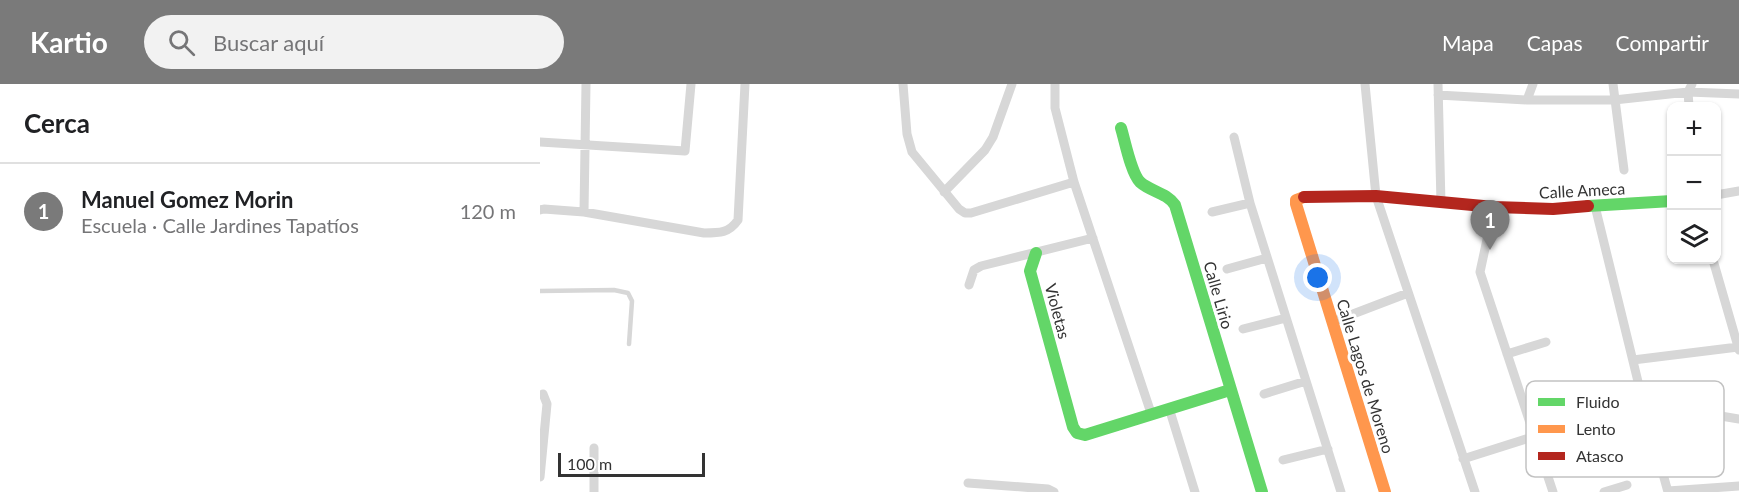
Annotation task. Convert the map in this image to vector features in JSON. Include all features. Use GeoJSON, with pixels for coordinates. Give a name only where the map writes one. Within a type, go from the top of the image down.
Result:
{"type":"FeatureCollection","features":[{"type":"Feature","properties":{"kind":"street"},"geometry":{"type":"LineString","coordinates":[[584,212],[586,84]]}},
{"type":"Feature","properties":{"kind":"street"},"geometry":{"type":"LineString","coordinates":[[540,142],[685,152],[691,84]]}},
{"type":"Feature","properties":{"kind":"street"},"geometry":{"type":"LineString","coordinates":[[540,210],[584,212],[704,233],[723,233],[732,228],[738,219],[745,84]]}},
{"type":"Feature","properties":{"kind":"street"},"geometry":{"type":"LineString","coordinates":[[903,84],[907,134],[912,152],[964,213],[971,213],[1074,182]]}},
{"type":"Feature","properties":{"kind":"street"},"geometry":{"type":"LineString","coordinates":[[944,192],[985,150],[993,137],[1012,84]]}},
{"type":"Feature","properties":{"kind":"street"},"geometry":{"type":"LineString","coordinates":[[1055,84],[1055,108],[1074,182],[1151,413],[1230,390]]}},
{"type":"Feature","properties":{"kind":"street"},"geometry":{"type":"LineString","coordinates":[[1365,84],[1376,196],[1475,492]]}},
{"type":"Feature","properties":{"kind":"street"},"geometry":{"type":"LineString","coordinates":[[1438,84],[1442,203]]}},
{"type":"Feature","properties":{"kind":"street"},"geometry":{"type":"LineString","coordinates":[[1527,100],[1533,84]]}},
{"type":"Feature","properties":{"kind":"street"},"geometry":{"type":"LineString","coordinates":[[1613,84],[1624,170]]}},
{"type":"Feature","properties":{"kind":"street"},"geometry":{"type":"LineString","coordinates":[[1438,95],[1527,100],[1614,100],[1690,88],[1739,94]]}},
{"type":"Feature","properties":{"kind":"street","name":"Calle Lirio"},"geometry":{"type":"LineString","coordinates":[[1121,128],[1136,177],[1140,183],[1167,195],[1176,205],[1262,492]]}},
{"type":"Feature","properties":{"kind":"street"},"geometry":{"type":"LineString","coordinates":[[1234,137],[1250,203],[1341,492]]}},
{"type":"Feature","properties":{"kind":"street"},"geometry":{"type":"LineString","coordinates":[[1721,194],[1739,191]]}},
{"type":"Feature","properties":{"kind":"street","name":"Calle Ameca"},"geometry":{"type":"LineString","coordinates":[[1296,200],[1301,197],[1376,196],[1494,207],[1553,209],[1581,205],[1667,201]]}},
{"type":"Feature","properties":{"kind":"street","name":"Calle Lagos de Moreno"},"geometry":{"type":"LineString","coordinates":[[1296,200],[1384,492]]}},
{"type":"Feature","properties":{"kind":"street"},"geometry":{"type":"LineString","coordinates":[[1212,212],[1250,203]]}},
{"type":"Feature","properties":{"kind":"street"},"geometry":{"type":"LineString","coordinates":[[1595,206],[1638,381]]}},
{"type":"Feature","properties":{"kind":"street"},"geometry":{"type":"LineString","coordinates":[[1494,207],[1480,272],[1526,412]]}},
{"type":"Feature","properties":{"kind":"street"},"geometry":{"type":"LineString","coordinates":[[969,285],[974,270],[981,266],[1092,238]]}},
{"type":"Feature","properties":{"kind":"street","name":"Violetas"},"geometry":{"type":"LineString","coordinates":[[1036,253],[1030,271],[1073,427],[1077,433],[1085,435],[1151,413]]}},
{"type":"Feature","properties":{"kind":"street"},"geometry":{"type":"LineString","coordinates":[[1227,269],[1267,258]]}},
{"type":"Feature","properties":{"kind":"street"},"geometry":{"type":"LineString","coordinates":[[1633,360],[1738,349],[1714,264]]}},
{"type":"Feature","properties":{"kind":"street"},"geometry":{"type":"LineString","coordinates":[[1332,322],[1408,293]]}},
{"type":"Feature","properties":{"kind":"street"},"geometry":{"type":"LineString","coordinates":[[1243,329],[1286,318]]}},
{"type":"Feature","properties":{"kind":"street"},"geometry":{"type":"LineString","coordinates":[[1507,354],[1545,342]]}},
{"type":"Feature","properties":{"kind":"street"},"geometry":{"type":"LineString","coordinates":[[1264,394],[1306,381]]}},
{"type":"Feature","properties":{"kind":"street"},"geometry":{"type":"LineString","coordinates":[[540,477],[547,404],[543,394]]}},
{"type":"Feature","properties":{"kind":"street"},"geometry":{"type":"LineString","coordinates":[[1169,408],[1195,492]]}},
{"type":"Feature","properties":{"kind":"street"},"geometry":{"type":"LineString","coordinates":[[1724,416],[1739,419]]}},
{"type":"Feature","properties":{"kind":"street"},"geometry":{"type":"LineString","coordinates":[[1463,459],[1526,439]]}},
{"type":"Feature","properties":{"kind":"street"},"geometry":{"type":"LineString","coordinates":[[594,448],[594,492]]}},
{"type":"Feature","properties":{"kind":"street"},"geometry":{"type":"LineString","coordinates":[[1283,460],[1328,449]]}},
{"type":"Feature","properties":{"kind":"street"},"geometry":{"type":"LineString","coordinates":[[1548,477],[1553,492]]}},
{"type":"Feature","properties":{"kind":"street"},"geometry":{"type":"LineString","coordinates":[[1664,477],[1668,492],[1739,486]]}},
{"type":"Feature","properties":{"kind":"street"},"geometry":{"type":"LineString","coordinates":[[968,483],[1048,489],[1054,492]]}},
{"type":"Feature","properties":{"kind":"street"},"geometry":{"type":"LineString","coordinates":[[1604,492],[1627,485]]}},
{"type":"Feature","properties":{"kind":"lane"},"geometry":{"type":"LineString","coordinates":[[540,291],[614,290],[628,293],[632,301],[629,344]]}},
{"type":"Feature","properties":{"kind":"traffic: fast"},"geometry":{"type":"LineString","coordinates":[[1121,128],[1137,178],[1144,185],[1167,197],[1175,205],[1262,492]]}},
{"type":"Feature","properties":{"kind":"traffic: fast"},"geometry":{"type":"LineString","coordinates":[[1588,206],[1667,201]]}},
{"type":"Feature","properties":{"kind":"traffic: fast"},"geometry":{"type":"LineString","coordinates":[[1036,253],[1030,271],[1073,427],[1077,433],[1085,435],[1230,390]]}},
{"type":"Feature","properties":{"kind":"traffic: slow"},"geometry":{"type":"LineString","coordinates":[[1304,197],[1296,200],[1296,204],[1385,492]]}},
{"type":"Feature","properties":{"kind":"traffic: jam"},"geometry":{"type":"LineString","coordinates":[[1304,197],[1376,196],[1494,207],[1553,209],[1588,206]]}},
{"type":"Feature","properties":{"kind":"place","name":"Manuel Gomez Morin"},"geometry":{"type":"Point","coordinates":[1490,250]}}]}
